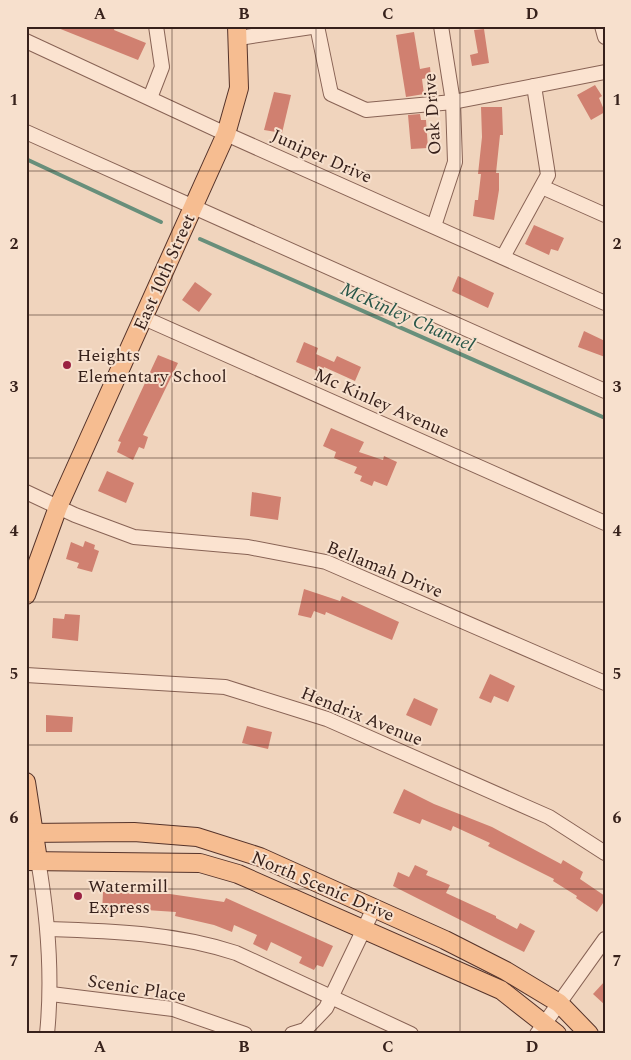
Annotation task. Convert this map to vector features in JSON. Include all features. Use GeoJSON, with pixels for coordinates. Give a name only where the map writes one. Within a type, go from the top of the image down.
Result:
{"type":"FeatureCollection","features":[{"type":"Feature","properties":{"kind":"main road","name":"East 10th Street"},"geometry":{"type":"LineString","coordinates":[[26,595],[58,508],[226,134],[239,88],[238,32]]}},
{"type":"Feature","properties":{"kind":"main road"},"geometry":{"type":"LineString","coordinates":[[26,782],[32,860]]}},
{"type":"Feature","properties":{"kind":"main road","name":"North Scenic Drive"},"geometry":{"type":"LineString","coordinates":[[31,833],[134,832],[197,837],[260,857],[445,940],[506,971],[559,1003],[589,1034]]}},
{"type":"Feature","properties":{"kind":"main road","name":"North Scenic Drive"},"geometry":{"type":"LineString","coordinates":[[32,860],[200,863],[238,874],[501,990],[546,1030]]}},
{"type":"Feature","properties":{"kind":"street"},"geometry":{"type":"LineString","coordinates":[[150,98],[162,68],[156,26]]}},
{"type":"Feature","properties":{"kind":"street"},"geometry":{"type":"LineString","coordinates":[[238,32],[317,26],[331,94],[366,110],[453,102],[605,72]]}},
{"type":"Feature","properties":{"kind":"street","name":"Oak Drive"},"geometry":{"type":"LineString","coordinates":[[434,226],[455,162],[453,102],[441,26]]}},
{"type":"Feature","properties":{"kind":"street"},"geometry":{"type":"LineString","coordinates":[[602,26],[605,37]]}},
{"type":"Feature","properties":{"kind":"street","name":"Juniper Drive"},"geometry":{"type":"LineString","coordinates":[[26,41],[226,134],[605,303]]}},
{"type":"Feature","properties":{"kind":"street"},"geometry":{"type":"LineString","coordinates":[[503,257],[548,175],[534,86]]}},
{"type":"Feature","properties":{"kind":"street"},"geometry":{"type":"LineString","coordinates":[[26,132],[605,391]]}},
{"type":"Feature","properties":{"kind":"street"},"geometry":{"type":"LineString","coordinates":[[542,186],[605,215]]}},
{"type":"Feature","properties":{"kind":"street","name":"Mc Kinley Avenue"},"geometry":{"type":"LineString","coordinates":[[144,318],[605,522]]}},
{"type":"Feature","properties":{"kind":"street","name":"Bellamah Drive"},"geometry":{"type":"LineString","coordinates":[[26,492],[58,508],[134,537],[248,547],[326,562],[605,683]]}},
{"type":"Feature","properties":{"kind":"street","name":"Hendrix Avenue"},"geometry":{"type":"LineString","coordinates":[[26,675],[225,687],[327,719],[549,817],[605,853]]}},
{"type":"Feature","properties":{"kind":"street"},"geometry":{"type":"LineString","coordinates":[[32,860],[48,929],[51,994],[47,1034]]}},
{"type":"Feature","properties":{"kind":"street"},"geometry":{"type":"LineString","coordinates":[[292,1034],[305,1030],[326,1008],[374,908]]}},
{"type":"Feature","properties":{"kind":"street"},"geometry":{"type":"LineString","coordinates":[[48,929],[166,936],[207,944],[236,953],[411,1034]]}},
{"type":"Feature","properties":{"kind":"street"},"geometry":{"type":"LineString","coordinates":[[546,1030],[559,1003],[605,939]]}},
{"type":"Feature","properties":{"kind":"street","name":"Scenic Place"},"geometry":{"type":"LineString","coordinates":[[51,994],[173,1010],[245,1034]]}},
{"type":"Feature","properties":{"kind":"building"},"geometry":{"type":"Polygon","coordinates":[[[53,26],[115,26],[114,30],[146,43],[138,60],[53,26]]]}},
{"type":"Feature","properties":{"kind":"building"},"geometry":{"type":"Polygon","coordinates":[[[484,29],[489,63],[472,66],[470,55],[478,53],[474,30],[484,29]]]}},
{"type":"Feature","properties":{"kind":"building"},"geometry":{"type":"Polygon","coordinates":[[[414,32],[420,69],[430,67],[431,77],[422,79],[424,94],[406,97],[396,35],[414,32]]]}},
{"type":"Feature","properties":{"kind":"building"},"geometry":{"type":"Polygon","coordinates":[[[595,85],[602,96],[599,98],[605,112],[591,120],[577,95],[595,85]]]}},
{"type":"Feature","properties":{"kind":"building"},"geometry":{"type":"Polygon","coordinates":[[[274,92],[291,95],[282,133],[264,130],[274,92]]]}},
{"type":"Feature","properties":{"kind":"building"},"geometry":{"type":"Polygon","coordinates":[[[481,107],[502,107],[503,135],[500,135],[496,173],[499,173],[499,190],[494,220],[473,216],[475,200],[478,200],[481,174],[478,174],[482,137],[481,107]]]}},
{"type":"Feature","properties":{"kind":"building"},"geometry":{"type":"Polygon","coordinates":[[[420,114],[421,120],[426,120],[428,148],[411,149],[408,115],[420,114]]]}},
{"type":"Feature","properties":{"kind":"building"},"geometry":{"type":"Polygon","coordinates":[[[534,225],[564,238],[558,251],[551,249],[549,255],[525,244],[534,225]]]}},
{"type":"Feature","properties":{"kind":"building"},"geometry":{"type":"Polygon","coordinates":[[[458,276],[494,293],[488,308],[452,291],[458,276]]]}},
{"type":"Feature","properties":{"kind":"building"},"geometry":{"type":"Polygon","coordinates":[[[195,282],[212,294],[199,312],[182,300],[195,282]]]}},
{"type":"Feature","properties":{"kind":"building"},"geometry":{"type":"Polygon","coordinates":[[[584,331],[605,341],[605,357],[578,347],[584,331]]]}},
{"type":"Feature","properties":{"kind":"building"},"geometry":{"type":"Polygon","coordinates":[[[304,342],[318,348],[316,354],[334,362],[337,356],[361,367],[355,381],[324,367],[322,373],[296,362],[304,342]]]}},
{"type":"Feature","properties":{"kind":"building"},"geometry":{"type":"Polygon","coordinates":[[[158,355],[178,363],[143,435],[148,437],[144,449],[139,447],[133,460],[117,452],[121,442],[118,441],[158,355]]]}},
{"type":"Feature","properties":{"kind":"building"},"geometry":{"type":"Polygon","coordinates":[[[331,428],[364,442],[359,452],[383,460],[384,456],[397,462],[387,486],[374,481],[372,486],[360,481],[362,476],[354,473],[357,467],[334,458],[336,452],[323,446],[331,428]]]}},
{"type":"Feature","properties":{"kind":"building"},"geometry":{"type":"Polygon","coordinates":[[[107,471],[134,483],[126,503],[98,491],[107,471]]]}},
{"type":"Feature","properties":{"kind":"building"},"geometry":{"type":"Polygon","coordinates":[[[252,492],[281,497],[278,520],[250,516],[252,492]]]}},
{"type":"Feature","properties":{"kind":"building"},"geometry":{"type":"Polygon","coordinates":[[[85,541],[95,545],[94,549],[99,551],[92,572],[77,568],[79,563],[66,559],[71,542],[83,547],[85,541]]]}},
{"type":"Feature","properties":{"kind":"building"},"geometry":{"type":"Polygon","coordinates":[[[304,589],[340,601],[342,596],[399,622],[392,640],[326,612],[325,615],[314,611],[311,618],[298,615],[304,589]]]}},
{"type":"Feature","properties":{"kind":"building"},"geometry":{"type":"Polygon","coordinates":[[[65,614],[80,615],[78,641],[52,638],[53,618],[64,619],[65,614]]]}},
{"type":"Feature","properties":{"kind":"building"},"geometry":{"type":"Polygon","coordinates":[[[490,674],[515,686],[508,702],[494,696],[491,703],[479,698],[490,674]]]}},
{"type":"Feature","properties":{"kind":"building"},"geometry":{"type":"Polygon","coordinates":[[[414,698],[438,709],[431,726],[406,715],[414,698]]]}},
{"type":"Feature","properties":{"kind":"building"},"geometry":{"type":"Polygon","coordinates":[[[46,715],[73,717],[72,732],[46,732],[46,715]]]}},
{"type":"Feature","properties":{"kind":"building"},"geometry":{"type":"Polygon","coordinates":[[[247,726],[272,732],[268,749],[242,743],[247,726]]]}},
{"type":"Feature","properties":{"kind":"building"},"geometry":{"type":"Polygon","coordinates":[[[404,789],[434,804],[492,827],[561,864],[563,860],[583,872],[580,879],[605,896],[605,900],[597,912],[576,898],[577,896],[553,881],[554,879],[488,846],[490,843],[453,826],[451,831],[422,819],[420,824],[393,813],[404,789]]]}},
{"type":"Feature","properties":{"kind":"building"},"geometry":{"type":"Polygon","coordinates":[[[415,865],[428,871],[426,875],[450,885],[446,893],[496,916],[496,918],[517,929],[520,923],[535,931],[524,952],[393,886],[398,872],[409,877],[415,865]]]}},
{"type":"Feature","properties":{"kind":"building"},"geometry":{"type":"Polygon","coordinates":[[[103,892],[170,894],[224,902],[226,898],[333,946],[323,967],[317,965],[314,970],[299,963],[302,957],[271,942],[267,951],[253,944],[257,935],[234,925],[232,932],[214,925],[175,916],[176,912],[131,909],[131,913],[102,912],[103,892]]]}},
{"type":"Feature","properties":{"kind":"building"},"geometry":{"type":"Polygon","coordinates":[[[605,981],[605,1005],[593,994],[605,981]]]}},
{"type":"Feature","properties":{"kind":"waterway","name":"McKinley Channel"},"geometry":{"type":"LineString","coordinates":[[26,159],[161,222]]}},
{"type":"Feature","properties":{"kind":"waterway","name":"McKinley Channel"},"geometry":{"type":"LineString","coordinates":[[200,239],[605,418]]}},
{"type":"Feature","properties":{"kind":"place","name":"Heights Elementary School"},"geometry":{"type":"Point","coordinates":[67,365]}},
{"type":"Feature","properties":{"kind":"place","name":"Watermill Express"},"geometry":{"type":"Point","coordinates":[78,896]}}]}
